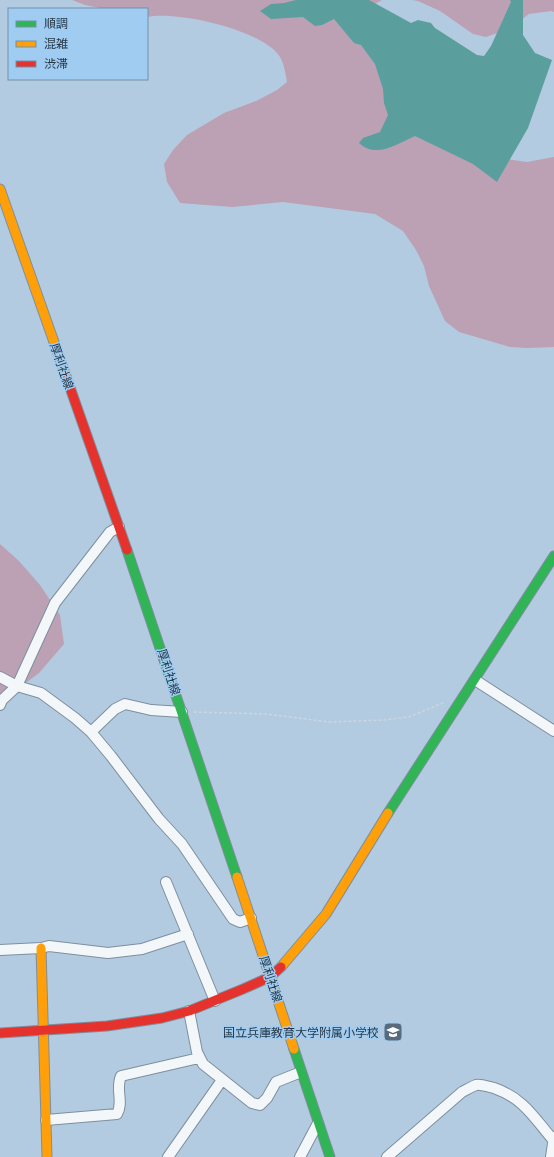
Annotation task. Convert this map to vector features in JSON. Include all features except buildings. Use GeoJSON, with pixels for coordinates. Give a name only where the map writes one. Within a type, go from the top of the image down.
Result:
{"type":"FeatureCollection","features":[{"type":"Feature","properties":{"kind":"main road","name":"厚利社線"},"geometry":{"type":"LineString","coordinates":[[0,189],[119,527],[330,1157]]}},
{"type":"Feature","properties":{"kind":"main road"},"geometry":{"type":"LineString","coordinates":[[0,1033],[106,1026],[135,1022],[189,1011],[270,976],[284,965],[326,914],[423,758],[554,556]]}},
{"type":"Feature","properties":{"kind":"main road"},"geometry":{"type":"LineString","coordinates":[[41,948],[47,1157]]}},
{"type":"Feature","properties":{"kind":"street"},"geometry":{"type":"LineString","coordinates":[[0,705],[2,700],[17,686],[55,603],[110,532],[119,527]]}},
{"type":"Feature","properties":{"kind":"street"},"geometry":{"type":"LineString","coordinates":[[0,677],[17,686],[41,693],[76,718],[91,732],[112,756],[159,819],[182,844],[233,919],[240,922],[251,918]]}},
{"type":"Feature","properties":{"kind":"street"},"geometry":{"type":"LineString","coordinates":[[475,680],[554,731]]}},
{"type":"Feature","properties":{"kind":"street"},"geometry":{"type":"LineString","coordinates":[[91,732],[115,709],[126,704],[151,710],[182,712]]}},
{"type":"Feature","properties":{"kind":"street"},"geometry":{"type":"LineString","coordinates":[[166,882],[215,1001]]}},
{"type":"Feature","properties":{"kind":"street"},"geometry":{"type":"LineString","coordinates":[[0,950],[41,948],[49,946],[108,953],[142,948],[188,934]]}},
{"type":"Feature","properties":{"kind":"street"},"geometry":{"type":"LineString","coordinates":[[189,1011],[197,1052],[203,1064],[252,1103],[260,1105],[267,1098],[276,1082],[301,1072]]}},
{"type":"Feature","properties":{"kind":"street"},"geometry":{"type":"LineString","coordinates":[[46,1120],[117,1114],[120,1109],[118,1082],[121,1076],[199,1058]]}},
{"type":"Feature","properties":{"kind":"street"},"geometry":{"type":"LineString","coordinates":[[168,1157],[222,1080]]}},
{"type":"Feature","properties":{"kind":"street"},"geometry":{"type":"LineString","coordinates":[[387,1157],[462,1092],[476,1085],[482,1085],[507,1093],[515,1098],[524,1105],[554,1141]]}},
{"type":"Feature","properties":{"kind":"street"},"geometry":{"type":"LineString","coordinates":[[300,1157],[318,1123]]}},
{"type":"Feature","properties":{"kind":"street"},"geometry":{"type":"LineString","coordinates":[[551,1157],[554,1138]]}},
{"type":"Feature","properties":{"kind":"path"},"geometry":{"type":"LineString","coordinates":[[182,712],[267,714],[329,722],[384,720],[409,717],[446,701]]}},
{"type":"Feature","properties":{"kind":"shaded area"},"geometry":{"type":"Polygon","coordinates":[[[72,0],[382,0],[373,5],[493,157],[527,162],[554,157],[554,347],[510,347],[459,332],[445,321],[429,286],[424,266],[416,250],[403,231],[375,214],[283,202],[232,207],[180,203],[167,182],[164,164],[173,150],[187,135],[224,113],[256,101],[277,90],[287,82],[281,59],[267,44],[235,29],[196,19],[160,16],[148,17],[148,8],[100,8],[85,5],[72,0]]]}},
{"type":"Feature","properties":{"kind":"shaded area"},"geometry":{"type":"Polygon","coordinates":[[[296,0],[369,0],[411,23],[418,20],[431,23],[435,28],[477,55],[484,56],[491,46],[511,2],[510,0],[523,0],[523,35],[535,53],[552,60],[528,128],[497,182],[473,164],[415,136],[394,146],[379,150],[366,148],[359,143],[363,138],[380,132],[388,115],[384,103],[383,89],[375,64],[361,45],[354,43],[334,19],[322,25],[315,26],[303,17],[271,19],[260,11],[271,4],[296,0]]]}},
{"type":"Feature","properties":{"kind":"shaded area"},"geometry":{"type":"Polygon","coordinates":[[[412,0],[554,0],[554,12],[551,11],[529,14],[509,29],[486,37],[473,34],[440,11],[418,1],[412,0]]]}},
{"type":"Feature","properties":{"kind":"shaded area"},"geometry":{"type":"Polygon","coordinates":[[[0,544],[19,561],[40,585],[60,615],[64,644],[39,673],[15,691],[0,698],[0,544]]]}},
{"type":"Feature","properties":{"kind":"traffic: fast"},"geometry":{"type":"LineString","coordinates":[[127,550],[237,877]]}},
{"type":"Feature","properties":{"kind":"traffic: fast"},"geometry":{"type":"LineString","coordinates":[[388,813],[554,556]]}},
{"type":"Feature","properties":{"kind":"traffic: fast"},"geometry":{"type":"LineString","coordinates":[[294,1049],[330,1157]]}},
{"type":"Feature","properties":{"kind":"traffic: slow"},"geometry":{"type":"LineString","coordinates":[[0,189],[67,379]]}},
{"type":"Feature","properties":{"kind":"traffic: slow"},"geometry":{"type":"LineString","coordinates":[[281,967],[326,914],[388,813]]}},
{"type":"Feature","properties":{"kind":"traffic: slow"},"geometry":{"type":"LineString","coordinates":[[237,877],[294,1049]]}},
{"type":"Feature","properties":{"kind":"traffic: slow"},"geometry":{"type":"LineString","coordinates":[[41,948],[47,1157]]}},
{"type":"Feature","properties":{"kind":"traffic: jam"},"geometry":{"type":"LineString","coordinates":[[67,379],[127,550]]}},
{"type":"Feature","properties":{"kind":"traffic: jam"},"geometry":{"type":"LineString","coordinates":[[0,1033],[107,1026],[162,1018],[189,1011],[243,989],[270,977],[281,967]]}},
{"type":"Feature","properties":{"kind":"place","name":"国立兵庫教育大学附属小学校"},"geometry":{"type":"Point","coordinates":[393,1032]}}]}
